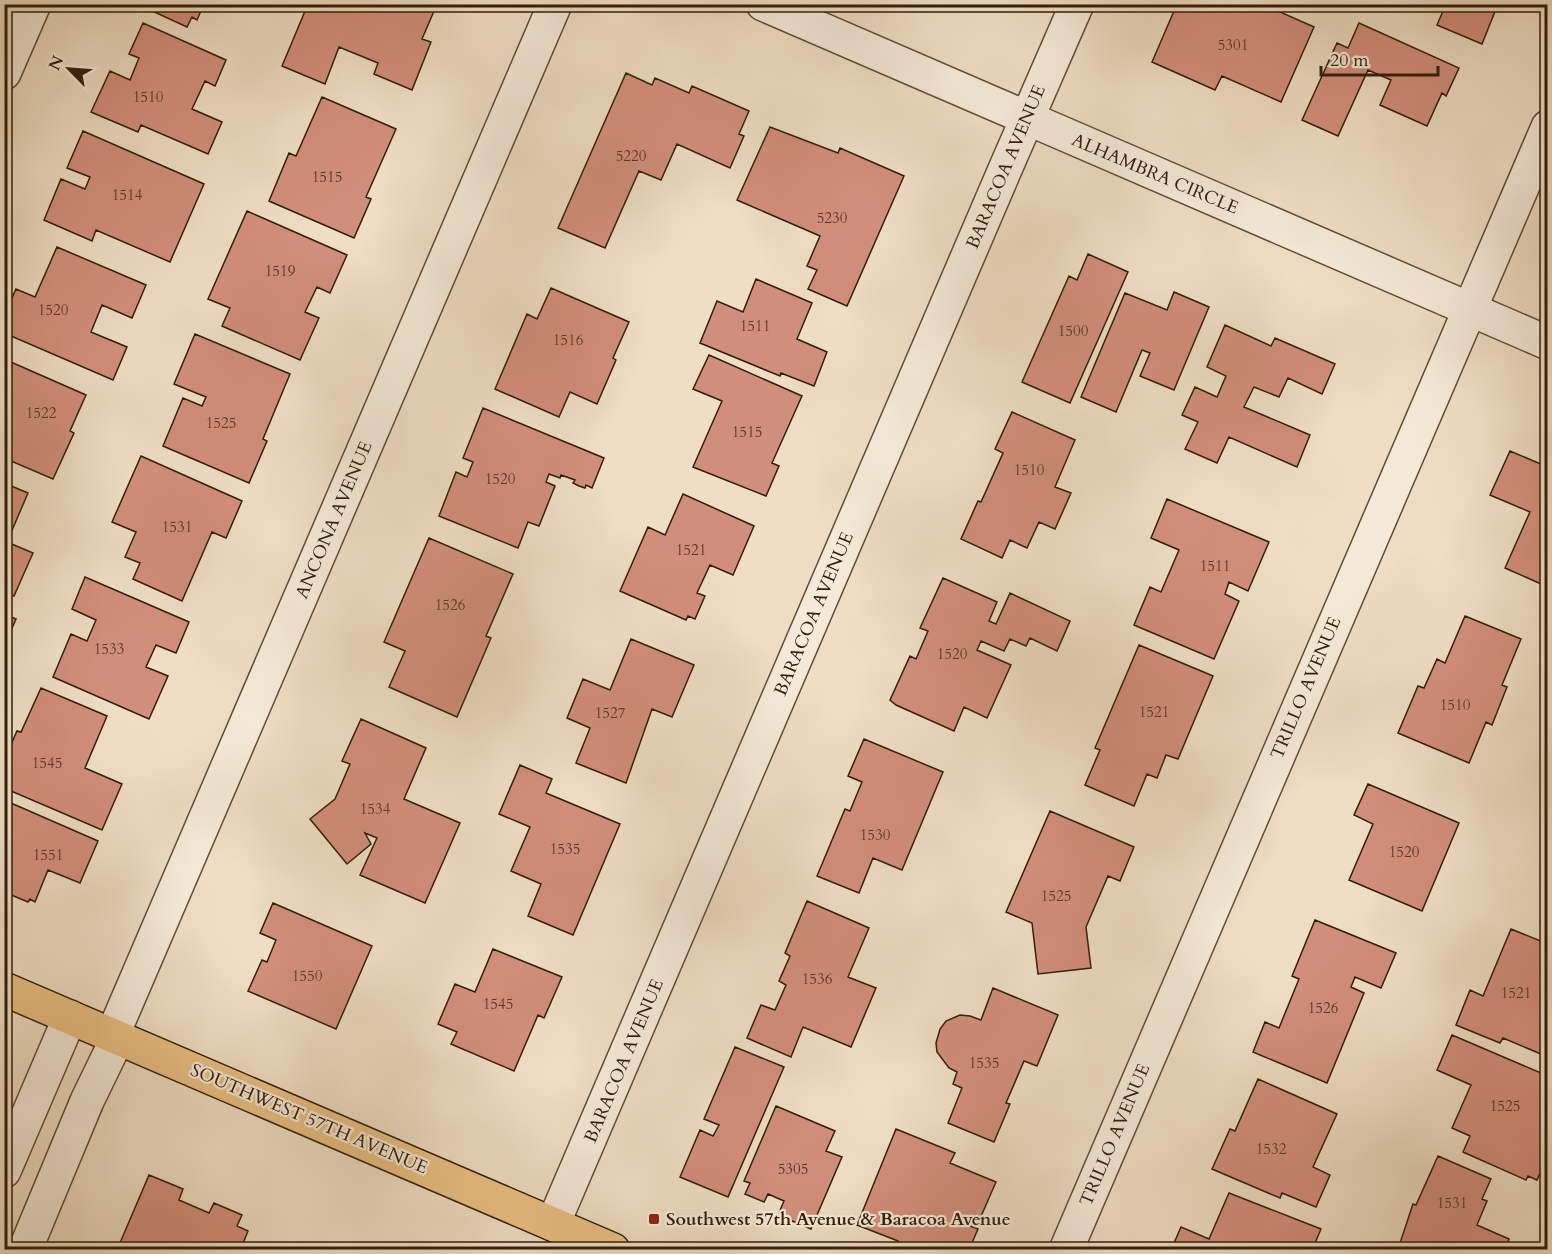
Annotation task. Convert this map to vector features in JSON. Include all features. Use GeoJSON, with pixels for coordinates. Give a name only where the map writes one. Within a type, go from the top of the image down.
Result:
{"type":"FeatureCollection","features":[{"type":"Feature","properties":{"kind":"main road","name":"SOUTHWEST 57TH AVENUE"},"geometry":{"type":"LineString","coordinates":[[4,989],[567,1236],[613,1250]]}},
{"type":"Feature","properties":{"kind":"street"},"geometry":{"type":"LineString","coordinates":[[4,73],[34,4]]}},
{"type":"Feature","properties":{"kind":"street","name":"ANCONA AVENUE"},"geometry":{"type":"LineString","coordinates":[[25,1250],[555,4]]}},
{"type":"Feature","properties":{"kind":"street","name":"ALHAMBRA CIRCLE"},"geometry":{"type":"LineString","coordinates":[[763,4],[1548,343]]}},
{"type":"Feature","properties":{"kind":"street","name":"BARACOA AVENUE"},"geometry":{"type":"LineString","coordinates":[[567,1236],[1027,118],[1077,4]]}},
{"type":"Feature","properties":{"kind":"street","name":"TRILLO AVENUE"},"geometry":{"type":"LineString","coordinates":[[1066,1250],[1548,127]]}},
{"type":"Feature","properties":{"kind":"street"},"geometry":{"type":"LineString","coordinates":[[4,1171],[70,1017]]}},
{"type":"Feature","properties":{"kind":"building"},"geometry":{"type":"Polygon","coordinates":[[[137,4],[204,4],[197,20],[192,17],[187,27],[137,4]]]}},
{"type":"Feature","properties":{"kind":"building"},"geometry":{"type":"Polygon","coordinates":[[[308,4],[437,4],[422,39],[431,42],[412,90],[374,74],[378,63],[339,47],[325,84],[282,66],[308,4]]]}},
{"type":"Feature","properties":{"kind":"building"},"geometry":{"type":"Polygon","coordinates":[[[1177,4],[1262,4],[1314,27],[1281,102],[1222,76],[1215,90],[1152,62],[1177,4]]]}},
{"type":"Feature","properties":{"kind":"building"},"geometry":{"type":"Polygon","coordinates":[[[1446,4],[1498,4],[1482,44],[1437,25],[1446,4]]]}},
{"type":"Feature","properties":{"kind":"building"},"geometry":{"type":"Polygon","coordinates":[[[143,23],[226,60],[215,86],[205,81],[192,109],[222,122],[208,154],[141,125],[138,132],[91,112],[110,71],[130,80],[139,58],[129,54],[143,23]]]}},
{"type":"Feature","properties":{"kind":"building"},"geometry":{"type":"Polygon","coordinates":[[[1359,23],[1459,68],[1446,96],[1442,93],[1427,126],[1380,105],[1391,80],[1368,70],[1338,136],[1302,120],[1337,43],[1348,48],[1359,23]]]}},
{"type":"Feature","properties":{"kind":"building"},"geometry":{"type":"Polygon","coordinates":[[[626,73],[652,85],[655,78],[689,93],[692,86],[749,111],[739,134],[744,136],[730,168],[677,144],[661,180],[639,171],[605,248],[558,228],[626,73]]]}},
{"type":"Feature","properties":{"kind":"building"},"geometry":{"type":"Polygon","coordinates":[[[322,97],[396,129],[366,197],[371,199],[354,238],[269,201],[289,153],[296,156],[322,97]]]}},
{"type":"Feature","properties":{"kind":"building"},"geometry":{"type":"Polygon","coordinates":[[[770,127],[838,153],[840,148],[904,176],[847,306],[808,289],[817,270],[807,266],[820,236],[737,200],[770,127]]]}},
{"type":"Feature","properties":{"kind":"building"},"geometry":{"type":"Polygon","coordinates":[[[83,131],[204,184],[170,262],[96,230],[92,241],[44,220],[61,179],[85,189],[90,177],[67,168],[83,131]]]}},
{"type":"Feature","properties":{"kind":"building"},"geometry":{"type":"Polygon","coordinates":[[[247,211],[347,255],[330,293],[317,287],[305,312],[319,318],[300,360],[222,326],[230,308],[208,299],[247,211]]]}},
{"type":"Feature","properties":{"kind":"building"},"geometry":{"type":"Polygon","coordinates":[[[57,247],[146,285],[132,318],[102,305],[91,332],[127,347],[113,380],[4,333],[4,316],[16,289],[35,297],[57,247]]]}},
{"type":"Feature","properties":{"kind":"building"},"geometry":{"type":"Polygon","coordinates":[[[1088,254],[1128,272],[1070,403],[1022,382],[1069,276],[1077,280],[1088,254]]]}},
{"type":"Feature","properties":{"kind":"building"},"geometry":{"type":"Polygon","coordinates":[[[756,279],[812,303],[797,339],[827,352],[814,386],[781,373],[780,376],[700,343],[717,301],[743,312],[756,279]]]}},
{"type":"Feature","properties":{"kind":"building"},"geometry":{"type":"Polygon","coordinates":[[[551,288],[629,322],[613,358],[616,360],[597,404],[570,392],[559,417],[495,389],[527,314],[537,319],[551,288]]]}},
{"type":"Feature","properties":{"kind":"building"},"geometry":{"type":"Polygon","coordinates":[[[1174,292],[1209,307],[1174,390],[1140,376],[1150,353],[1142,350],[1116,412],[1081,397],[1125,293],[1167,310],[1174,292]]]}},
{"type":"Feature","properties":{"kind":"building"},"geometry":{"type":"Polygon","coordinates":[[[1225,325],[1271,346],[1275,338],[1335,364],[1322,394],[1288,378],[1279,397],[1254,387],[1244,407],[1310,435],[1297,467],[1229,437],[1217,463],[1185,449],[1198,422],[1182,415],[1195,387],[1217,397],[1226,376],[1207,367],[1225,325]]]}},
{"type":"Feature","properties":{"kind":"building"},"geometry":{"type":"Polygon","coordinates":[[[195,334],[290,374],[263,439],[267,441],[249,483],[163,446],[183,398],[202,406],[206,397],[174,384],[195,334]]]}},
{"type":"Feature","properties":{"kind":"building"},"geometry":{"type":"Polygon","coordinates":[[[709,355],[802,396],[772,463],[779,466],[766,496],[693,467],[722,401],[693,389],[709,355]]]}},
{"type":"Feature","properties":{"kind":"building"},"geometry":{"type":"Polygon","coordinates":[[[4,359],[86,395],[70,431],[74,433],[53,479],[4,458],[4,359]]]}},
{"type":"Feature","properties":{"kind":"building"},"geometry":{"type":"Polygon","coordinates":[[[483,408],[604,458],[592,488],[586,485],[585,488],[579,486],[573,483],[575,480],[561,475],[560,478],[549,474],[546,482],[555,486],[539,526],[528,522],[518,548],[439,516],[456,472],[467,477],[473,462],[463,458],[483,408]]]}},
{"type":"Feature","properties":{"kind":"building"},"geometry":{"type":"Polygon","coordinates":[[[1012,412],[1075,440],[1055,487],[1071,493],[1055,529],[1039,522],[1027,548],[1010,540],[1002,558],[961,539],[1003,453],[995,449],[1012,412]]]}},
{"type":"Feature","properties":{"kind":"building"},"geometry":{"type":"Polygon","coordinates":[[[1510,451],[1548,467],[1548,587],[1505,568],[1530,512],[1490,495],[1510,451]]]}},
{"type":"Feature","properties":{"kind":"building"},"geometry":{"type":"Polygon","coordinates":[[[141,456],[242,501],[226,538],[212,532],[182,601],[133,579],[140,563],[125,557],[136,532],[112,522],[141,456]]]}},
{"type":"Feature","properties":{"kind":"building"},"geometry":{"type":"Polygon","coordinates":[[[4,483],[28,493],[7,542],[33,553],[14,596],[4,592],[4,483]]]}},
{"type":"Feature","properties":{"kind":"building"},"geometry":{"type":"Polygon","coordinates":[[[683,494],[754,526],[733,575],[710,565],[697,593],[705,596],[695,619],[688,616],[686,620],[620,591],[648,527],[665,535],[683,494]]]}},
{"type":"Feature","properties":{"kind":"building"},"geometry":{"type":"Polygon","coordinates":[[[1167,499],[1269,542],[1248,591],[1229,582],[1225,594],[1239,601],[1214,659],[1134,625],[1150,587],[1161,592],[1179,550],[1151,538],[1167,499]]]}},
{"type":"Feature","properties":{"kind":"building"},"geometry":{"type":"Polygon","coordinates":[[[429,538],[513,574],[486,636],[491,638],[457,717],[389,687],[405,651],[384,642],[429,538]]]}},
{"type":"Feature","properties":{"kind":"building"},"geometry":{"type":"Polygon","coordinates":[[[85,577],[189,622],[176,653],[156,645],[146,667],[168,676],[149,719],[53,677],[71,634],[87,641],[96,620],[72,609],[85,577]]]}},
{"type":"Feature","properties":{"kind":"building"},"geometry":{"type":"Polygon","coordinates":[[[943,578],[997,602],[989,621],[996,624],[1010,593],[1070,621],[1057,651],[1030,638],[1026,646],[1010,639],[1004,651],[981,641],[977,650],[1011,665],[987,718],[964,707],[954,731],[896,705],[890,700],[910,656],[916,659],[928,631],[920,628],[943,578]]]}},
{"type":"Feature","properties":{"kind":"building"},"geometry":{"type":"Polygon","coordinates":[[[4,614],[16,619],[4,647],[4,614]]]}},
{"type":"Feature","properties":{"kind":"building"},"geometry":{"type":"Polygon","coordinates":[[[1465,616],[1521,639],[1502,685],[1507,687],[1492,725],[1486,722],[1469,763],[1398,733],[1418,686],[1424,688],[1437,659],[1445,663],[1465,616]]]}},
{"type":"Feature","properties":{"kind":"building"},"geometry":{"type":"Polygon","coordinates":[[[631,639],[694,665],[672,717],[652,709],[626,783],[576,763],[590,728],[567,718],[583,679],[610,690],[631,639]]]}},
{"type":"Feature","properties":{"kind":"building"},"geometry":{"type":"Polygon","coordinates":[[[1139,645],[1213,676],[1178,759],[1166,755],[1157,778],[1147,774],[1134,806],[1085,785],[1100,750],[1095,748],[1139,645]]]}},
{"type":"Feature","properties":{"kind":"building"},"geometry":{"type":"Polygon","coordinates":[[[41,688],[107,716],[85,768],[122,784],[102,830],[4,788],[4,771],[10,758],[6,756],[17,731],[21,732],[41,688]]]}},
{"type":"Feature","properties":{"kind":"building"},"geometry":{"type":"Polygon","coordinates":[[[361,719],[426,748],[404,799],[460,823],[425,903],[360,875],[377,838],[365,833],[371,844],[347,864],[310,819],[335,799],[350,764],[342,761],[361,719]]]}},
{"type":"Feature","properties":{"kind":"building"},"geometry":{"type":"Polygon","coordinates":[[[864,739],[943,772],[902,870],[873,858],[859,893],[817,876],[845,809],[850,811],[862,782],[848,776],[864,739]]]}},
{"type":"Feature","properties":{"kind":"building"},"geometry":{"type":"Polygon","coordinates":[[[520,765],[552,779],[546,793],[620,824],[573,935],[528,916],[541,884],[511,871],[530,827],[499,814],[520,765]]]}},
{"type":"Feature","properties":{"kind":"building"},"geometry":{"type":"Polygon","coordinates":[[[1368,784],[1459,823],[1422,911],[1349,880],[1373,824],[1354,815],[1368,784]]]}},
{"type":"Feature","properties":{"kind":"building"},"geometry":{"type":"Polygon","coordinates":[[[4,800],[98,841],[80,883],[48,870],[35,902],[30,899],[28,902],[4,892],[4,800]]]}},
{"type":"Feature","properties":{"kind":"building"},"geometry":{"type":"Polygon","coordinates":[[[1050,811],[1134,847],[1120,881],[1108,876],[1086,927],[1091,968],[1038,974],[1032,923],[1006,912],[1050,811]]]}},
{"type":"Feature","properties":{"kind":"building"},"geometry":{"type":"Polygon","coordinates":[[[807,901],[869,928],[848,977],[876,988],[851,1047],[803,1027],[791,1057],[747,1038],[761,1005],[775,1010],[786,985],[779,981],[790,956],[785,953],[807,901]]]}},
{"type":"Feature","properties":{"kind":"building"},"geometry":{"type":"Polygon","coordinates":[[[273,903],[372,946],[336,1029],[248,991],[262,960],[267,962],[276,940],[260,933],[273,903]]]}},
{"type":"Feature","properties":{"kind":"building"},"geometry":{"type":"Polygon","coordinates":[[[1548,903],[1548,925],[1540,922],[1548,903]]]}},
{"type":"Feature","properties":{"kind":"building"},"geometry":{"type":"Polygon","coordinates":[[[1315,920],[1396,953],[1381,988],[1355,977],[1351,987],[1364,993],[1327,1083],[1253,1052],[1265,1022],[1279,1028],[1299,979],[1292,976],[1315,920]]]}},
{"type":"Feature","properties":{"kind":"building"},"geometry":{"type":"Polygon","coordinates":[[[1511,929],[1548,944],[1548,1057],[1503,1038],[1500,1043],[1456,1025],[1470,990],[1483,996],[1511,929]]]}},
{"type":"Feature","properties":{"kind":"building"},"geometry":{"type":"Polygon","coordinates":[[[493,949],[562,977],[544,1018],[538,1015],[514,1071],[451,1044],[457,1032],[438,1024],[455,984],[475,992],[493,949]]]}},
{"type":"Feature","properties":{"kind":"building"},"geometry":{"type":"Polygon","coordinates":[[[993,988],[1058,1015],[1037,1066],[1024,1061],[1006,1103],[1010,1104],[994,1142],[948,1123],[962,1088],[953,1084],[957,1072],[949,1068],[937,1052],[936,1043],[940,1029],[946,1021],[960,1015],[981,1020],[993,988]]]}},
{"type":"Feature","properties":{"kind":"building"},"geometry":{"type":"Polygon","coordinates":[[[1452,1035],[1548,1076],[1548,1131],[1544,1139],[1548,1140],[1548,1155],[1537,1180],[1528,1176],[1526,1180],[1463,1152],[1470,1136],[1452,1128],[1471,1085],[1437,1070],[1452,1035]]]}},
{"type":"Feature","properties":{"kind":"building"},"geometry":{"type":"Polygon","coordinates":[[[735,1047],[784,1067],[728,1197],[680,1177],[700,1130],[713,1136],[719,1125],[704,1119],[735,1047]]]}},
{"type":"Feature","properties":{"kind":"building"},"geometry":{"type":"Polygon","coordinates":[[[1258,1079],[1337,1114],[1313,1167],[1330,1175],[1316,1207],[1282,1193],[1280,1198],[1212,1169],[1230,1129],[1235,1131],[1258,1079]]]}},
{"type":"Feature","properties":{"kind":"building"},"geometry":{"type":"Polygon","coordinates":[[[776,1106],[835,1131],[826,1151],[842,1157],[811,1229],[778,1215],[784,1201],[768,1194],[764,1202],[745,1194],[750,1183],[744,1181],[776,1106]]]}},
{"type":"Feature","properties":{"kind":"building"},"geometry":{"type":"Polygon","coordinates":[[[896,1129],[955,1153],[950,1163],[996,1182],[979,1221],[971,1217],[968,1225],[978,1229],[969,1250],[895,1250],[898,1241],[857,1225],[896,1129]]]}},
{"type":"Feature","properties":{"kind":"building"},"geometry":{"type":"Polygon","coordinates":[[[1438,1156],[1491,1179],[1482,1199],[1487,1201],[1477,1225],[1509,1239],[1505,1250],[1407,1250],[1399,1246],[1413,1204],[1416,1205],[1438,1156]]]}},
{"type":"Feature","properties":{"kind":"building"},"geometry":{"type":"Polygon","coordinates":[[[149,1175],[183,1189],[179,1200],[209,1213],[214,1203],[242,1215],[237,1226],[248,1231],[242,1246],[249,1250],[117,1250],[149,1175]]]}},
{"type":"Feature","properties":{"kind":"building"},"geometry":{"type":"Polygon","coordinates":[[[1229,1193],[1321,1229],[1312,1250],[1171,1250],[1181,1227],[1209,1239],[1229,1193]]]}},
{"type":"Feature","properties":{"kind":"place","name":"Southwest 57th Avenue & Baracoa Avenue"},"geometry":{"type":"Point","coordinates":[654,1219]}}]}
